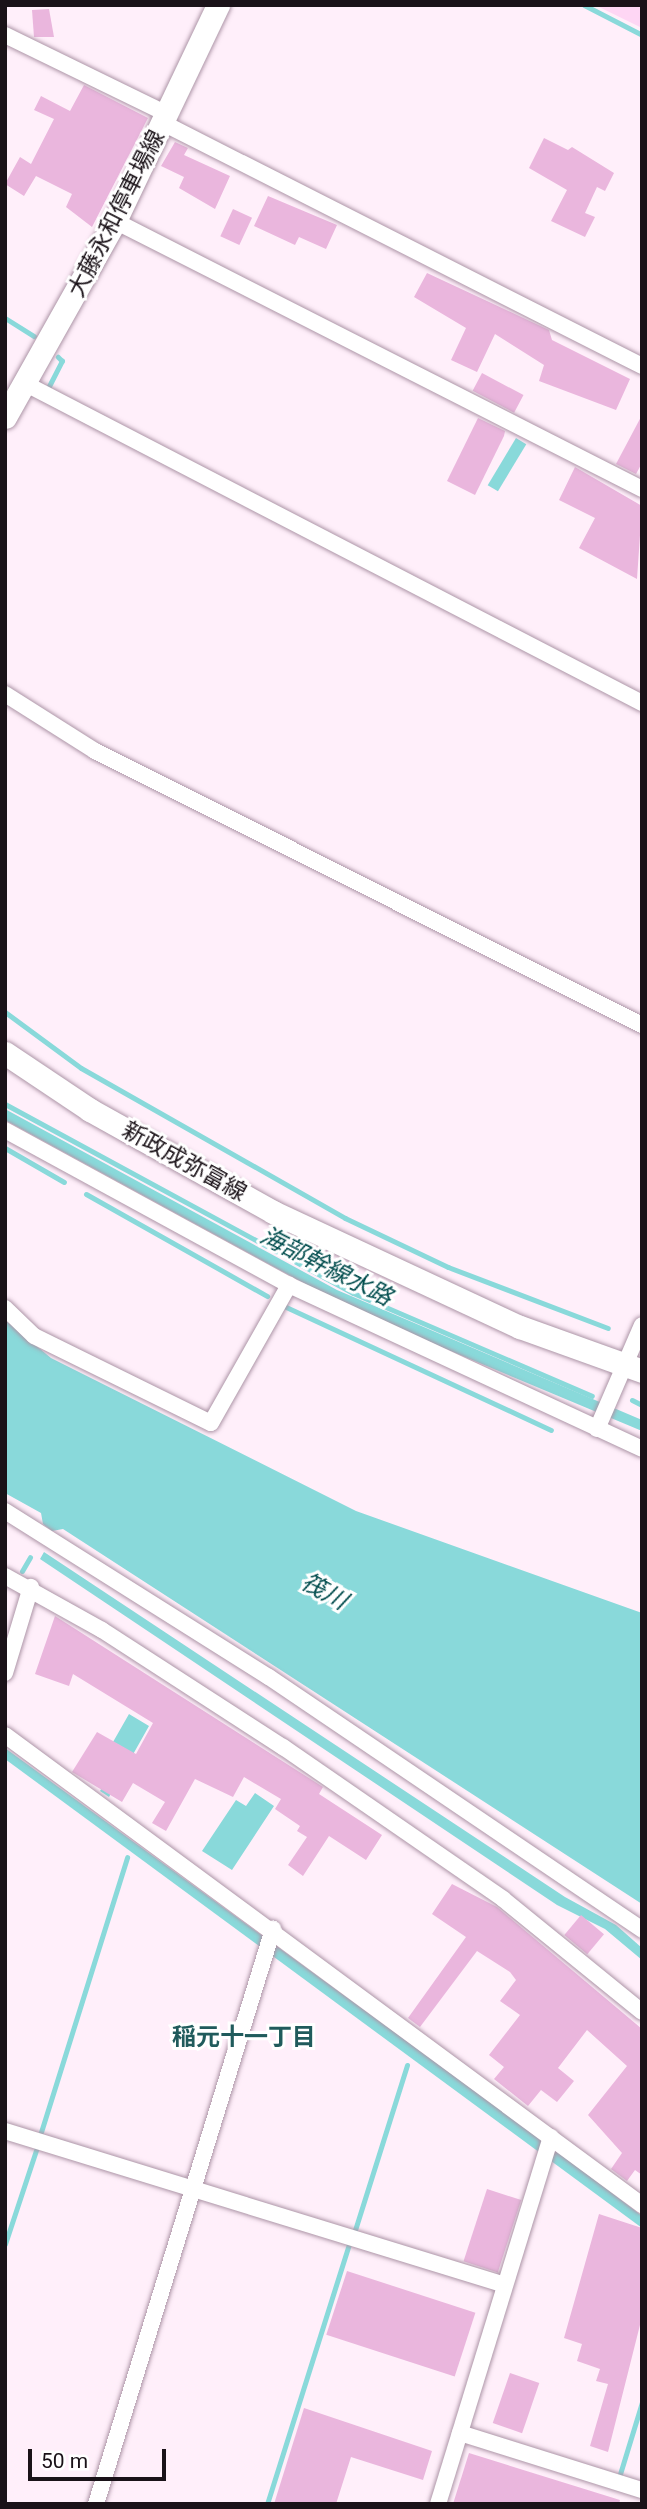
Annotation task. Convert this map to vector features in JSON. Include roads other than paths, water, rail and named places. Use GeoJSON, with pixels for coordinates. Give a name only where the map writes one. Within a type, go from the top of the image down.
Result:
{"type":"FeatureCollection","features":[{"type":"Feature","properties":{"kind":"main road","name":"大藤永和停車場線"},"geometry":{"type":"LineString","coordinates":[[5,417],[26,384],[115,221],[218,5]]}},
{"type":"Feature","properties":{"kind":"main road","name":"新政成弥富線"},"geometry":{"type":"LineString","coordinates":[[5,1053],[90,1110],[273,1212],[520,1327],[632,1367]]}},
{"type":"Feature","properties":{"kind":"street"},"geometry":{"type":"LineString","coordinates":[[5,35],[642,366]]}},
{"type":"Feature","properties":{"kind":"street"},"geometry":{"type":"LineString","coordinates":[[115,221],[642,489]]}},
{"type":"Feature","properties":{"kind":"street"},"geometry":{"type":"LineString","coordinates":[[26,384],[642,703]]}},
{"type":"Feature","properties":{"kind":"street"},"geometry":{"type":"LineString","coordinates":[[5,694],[95,751],[642,1025]]}},
{"type":"Feature","properties":{"kind":"street"},"geometry":{"type":"LineString","coordinates":[[5,1130],[289,1285],[516,1386],[601,1418],[642,1449]]}},
{"type":"Feature","properties":{"kind":"street"},"geometry":{"type":"LineString","coordinates":[[5,1308],[34,1336],[211,1423],[289,1285]]}},
{"type":"Feature","properties":{"kind":"street"},"geometry":{"type":"LineString","coordinates":[[601,1418],[632,1367],[642,1325]]}},
{"type":"Feature","properties":{"kind":"street"},"geometry":{"type":"LineString","coordinates":[[5,1511],[269,1677],[642,1930]]}},
{"type":"Feature","properties":{"kind":"street"},"geometry":{"type":"LineString","coordinates":[[5,1576],[31,1587],[171,1672],[503,1899],[642,2012]]}},
{"type":"Feature","properties":{"kind":"street"},"geometry":{"type":"LineString","coordinates":[[5,1673],[31,1587]]}},
{"type":"Feature","properties":{"kind":"street"},"geometry":{"type":"LineString","coordinates":[[5,1735],[273,1930],[548,2146],[642,2205]]}},
{"type":"Feature","properties":{"kind":"street"},"geometry":{"type":"LineString","coordinates":[[96,2504],[273,1930]]}},
{"type":"Feature","properties":{"kind":"street"},"geometry":{"type":"LineString","coordinates":[[5,2131],[505,2285]]}},
{"type":"Feature","properties":{"kind":"street"},"geometry":{"type":"LineString","coordinates":[[438,2504],[548,2146]]}},
{"type":"Feature","properties":{"kind":"street"},"geometry":{"type":"LineString","coordinates":[[460,2433],[642,2490]]}},
{"type":"Feature","properties":{"kind":"water"},"geometry":{"type":"Polygon","coordinates":[[[516,438],[526,444],[498,491],[488,485],[516,438]]]}},
{"type":"Feature","properties":{"kind":"water"},"geometry":{"type":"Polygon","coordinates":[[[5,1109],[337,1290],[642,1420],[642,1431],[355,1311],[5,1120],[5,1109]]]}},
{"type":"Feature","properties":{"kind":"water","name":"筏川"},"geometry":{"type":"Polygon","coordinates":[[[5,1320],[51,1358],[356,1511],[642,1613],[642,1904],[63,1529],[52,1531],[43,1524],[41,1513],[5,1493],[5,1320]]]}},
{"type":"Feature","properties":{"kind":"water"},"geometry":{"type":"Polygon","coordinates":[[[44,1552],[565,1897],[616,1925],[642,1948],[642,1960],[605,1929],[557,1905],[40,1559],[44,1552]]]}},
{"type":"Feature","properties":{"kind":"water"},"geometry":{"type":"Polygon","coordinates":[[[129,1714],[149,1726],[109,1797],[100,1791],[124,1748],[113,1742],[129,1714]]]}},
{"type":"Feature","properties":{"kind":"water"},"geometry":{"type":"Polygon","coordinates":[[[5,1748],[556,2150],[642,2216],[642,2228],[5,1759],[5,1748]]]}},
{"type":"Feature","properties":{"kind":"water"},"geometry":{"type":"Polygon","coordinates":[[[255,1793],[274,1806],[232,1870],[202,1851],[236,1800],[246,1806],[255,1793]]]}},
{"type":"Feature","properties":{"kind":"waterway"},"geometry":{"type":"LineString","coordinates":[[584,5],[642,35]]}},
{"type":"Feature","properties":{"kind":"waterway"},"geometry":{"type":"LineString","coordinates":[[5,318],[34,336]]}},
{"type":"Feature","properties":{"kind":"waterway"},"geometry":{"type":"LineString","coordinates":[[47,390],[62,361],[58,357]]}},
{"type":"Feature","properties":{"kind":"waterway"},"geometry":{"type":"LineString","coordinates":[[5,1012],[81,1068],[345,1218],[448,1267],[608,1328]]}},
{"type":"Feature","properties":{"kind":"waterway","name":"海部幹線水路"},"geometry":{"type":"LineString","coordinates":[[5,1104],[353,1293],[592,1396]]}},
{"type":"Feature","properties":{"kind":"waterway"},"geometry":{"type":"LineString","coordinates":[[5,1148],[64,1182]]}},
{"type":"Feature","properties":{"kind":"waterway"},"geometry":{"type":"LineString","coordinates":[[86,1194],[267,1296]]}},
{"type":"Feature","properties":{"kind":"waterway"},"geometry":{"type":"LineString","coordinates":[[286,1307],[551,1430]]}},
{"type":"Feature","properties":{"kind":"waterway"},"geometry":{"type":"LineString","coordinates":[[632,1400],[642,1405]]}},
{"type":"Feature","properties":{"kind":"waterway"},"geometry":{"type":"LineString","coordinates":[[22,1571],[30,1557]]}},
{"type":"Feature","properties":{"kind":"waterway"},"geometry":{"type":"LineString","coordinates":[[41,2132],[127,1857]]}},
{"type":"Feature","properties":{"kind":"waterway"},"geometry":{"type":"LineString","coordinates":[[355,2230],[407,2065]]}},
{"type":"Feature","properties":{"kind":"waterway"},"geometry":{"type":"LineString","coordinates":[[5,2244],[36,2150]]}},
{"type":"Feature","properties":{"kind":"waterway"},"geometry":{"type":"LineString","coordinates":[[267,2504],[349,2244]]}},
{"type":"Feature","properties":{"kind":"waterway"},"geometry":{"type":"LineString","coordinates":[[620,2474],[642,2402]]}},
{"type":"Feature","properties":{"kind":"district","name":"稲元十一丁目"},"geometry":{"type":"Point","coordinates":[244,2038]}}]}
